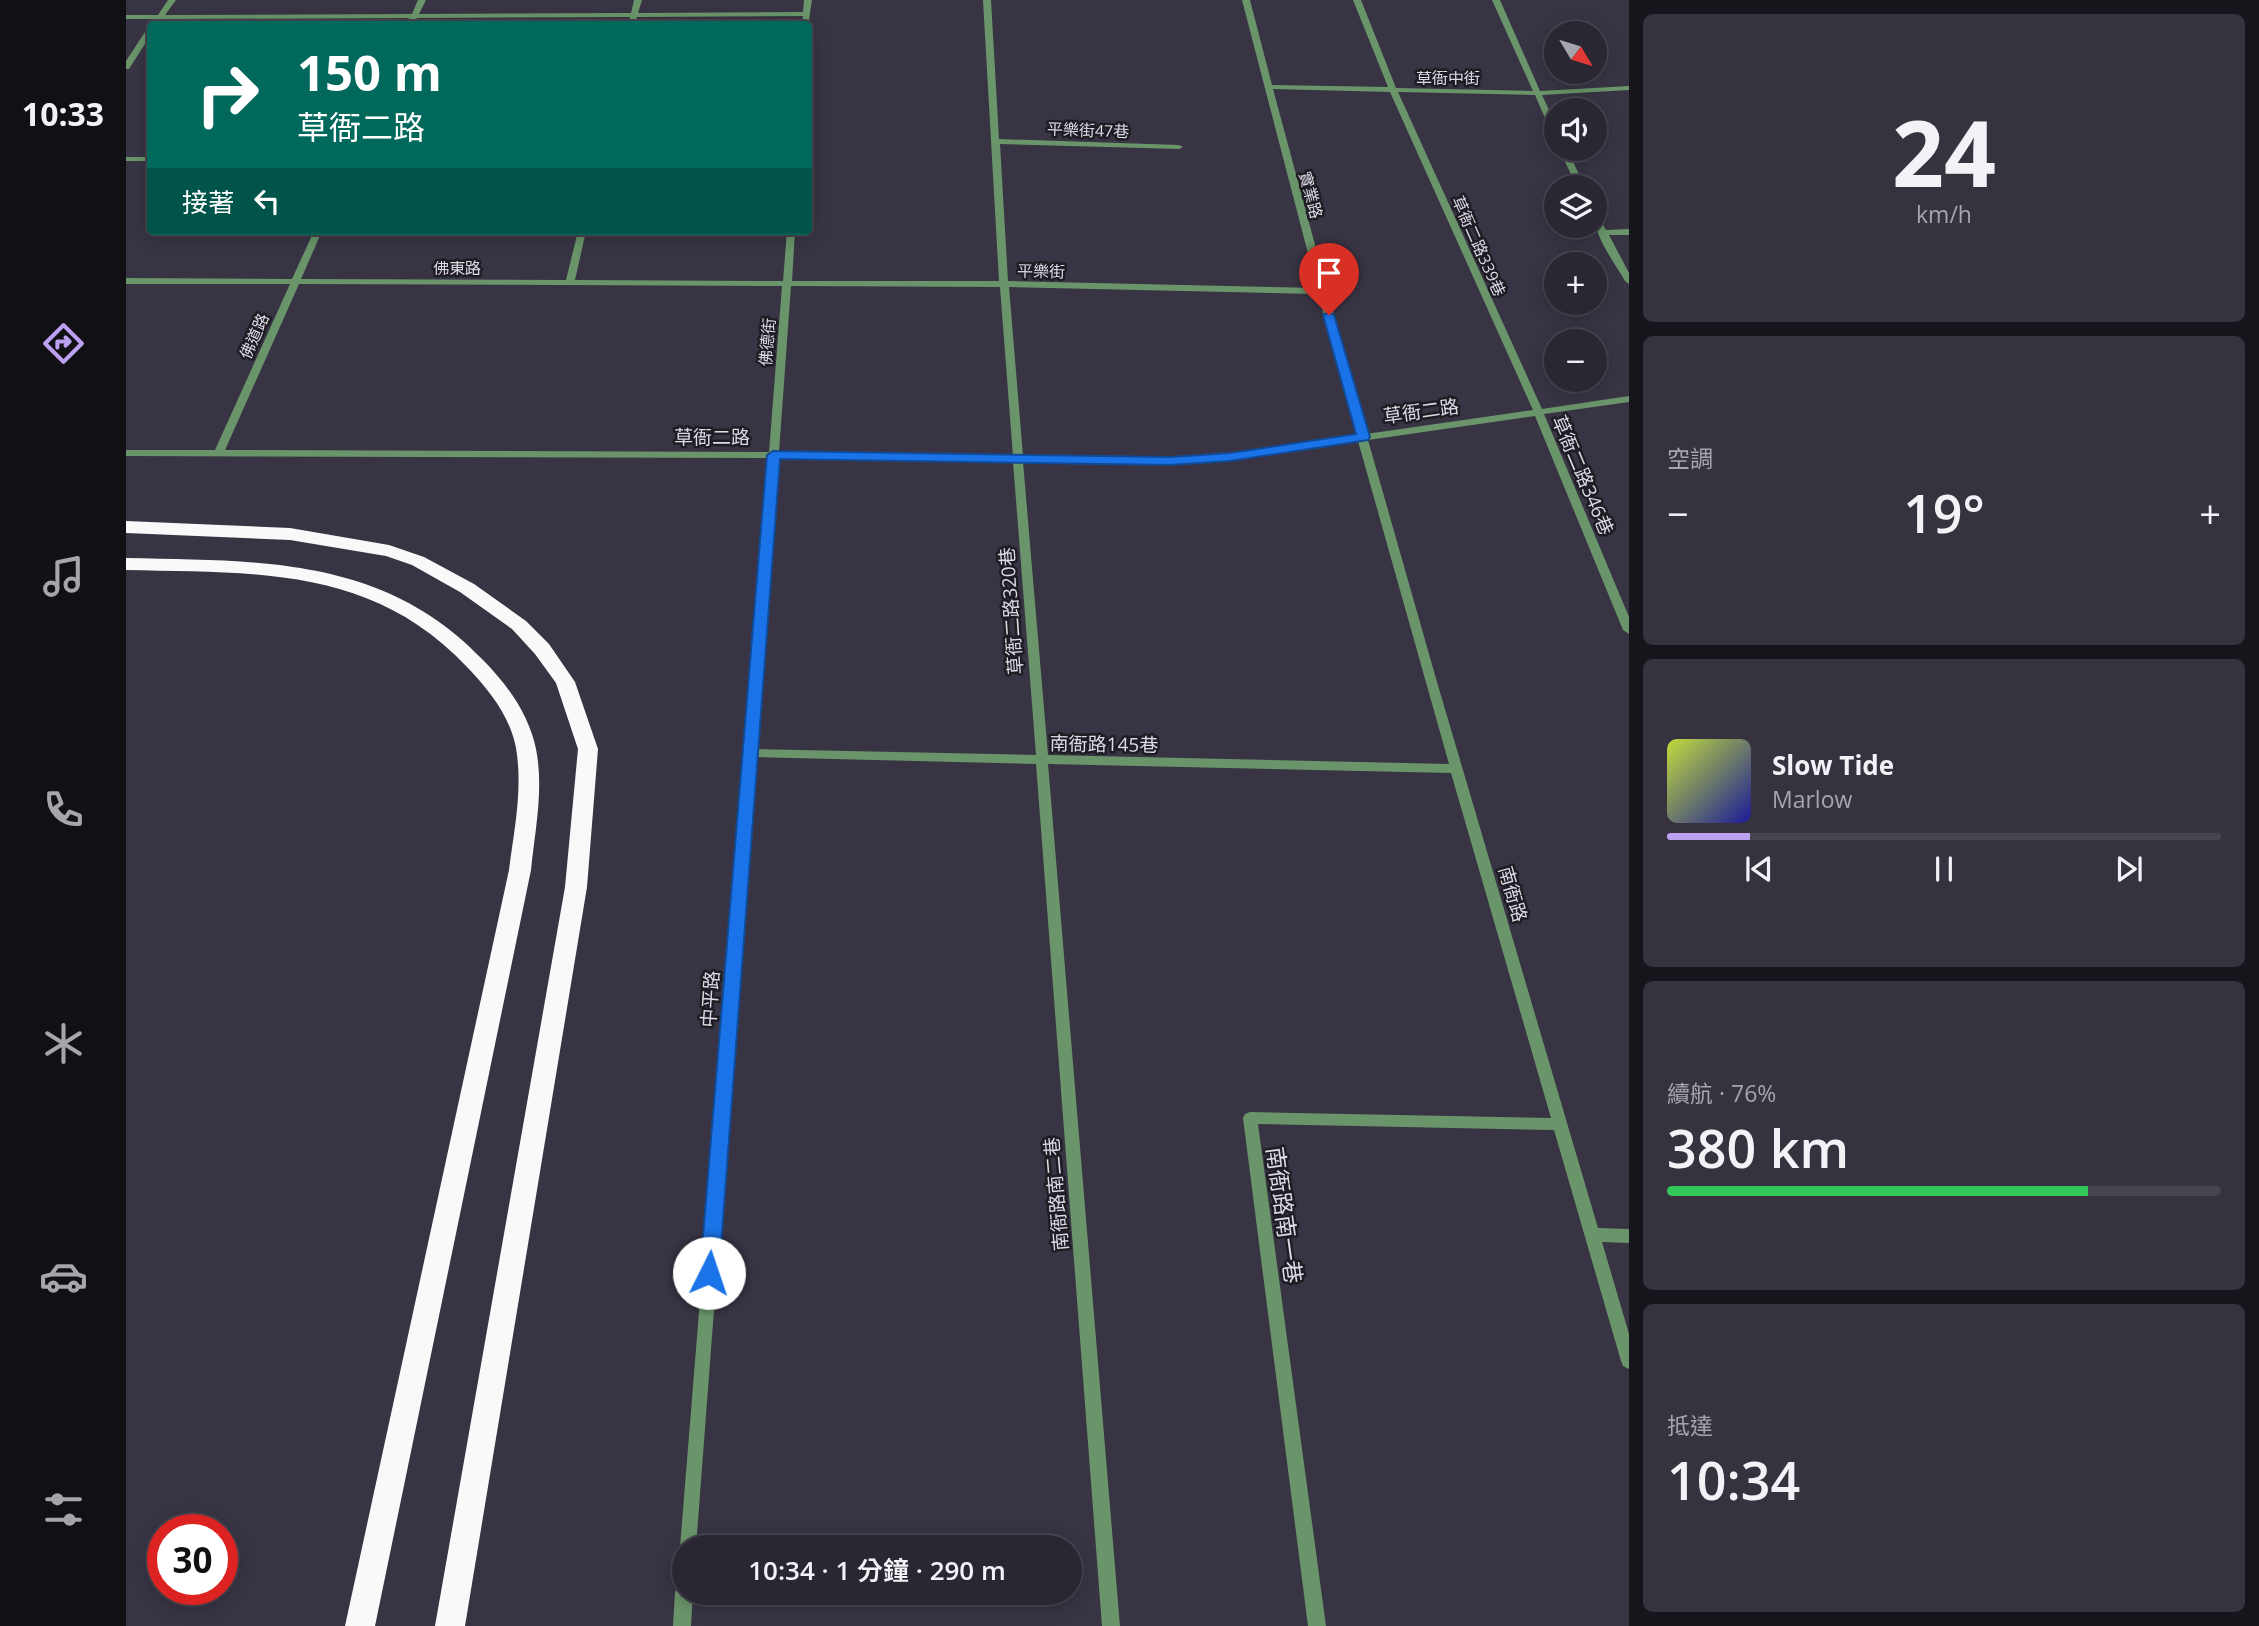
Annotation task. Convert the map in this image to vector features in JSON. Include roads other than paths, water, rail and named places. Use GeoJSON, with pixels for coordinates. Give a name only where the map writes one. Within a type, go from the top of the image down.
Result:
{"type":"FeatureCollection","features":[{"type":"Feature","properties":{"kind":"highway"},"geometry":{"type":"LineString","coordinates":[[126,527],[290,534],[390,551],[418,561],[467,588],[519,625],[542,649],[565,682],[588,749],[576,887],[450,1626]]}},
{"type":"Feature","properties":{"kind":"highway"},"geometry":{"type":"LineString","coordinates":[[126,564],[271,570],[355,584],[380,593],[439,626],[459,645],[514,712],[527,749],[528,801],[520,870],[360,1626]]}},
{"type":"Feature","properties":{"kind":"street"},"geometry":{"type":"LineString","coordinates":[[157,21],[172,0]]}},
{"type":"Feature","properties":{"kind":"street"},"geometry":{"type":"LineString","coordinates":[[412,21],[422,0]]}},
{"type":"Feature","properties":{"kind":"street"},"geometry":{"type":"LineString","coordinates":[[633,21],[638,0]]}},
{"type":"Feature","properties":{"kind":"street"},"geometry":{"type":"LineString","coordinates":[[806,21],[808,0]]}},
{"type":"Feature","properties":{"kind":"street","name":"平樂街"},"geometry":{"type":"LineString","coordinates":[[987,0],[1003,285],[1322,291]]}},
{"type":"Feature","properties":{"kind":"street","name":"實業路"},"geometry":{"type":"LineString","coordinates":[[1246,0],[1363,437]]}},
{"type":"Feature","properties":{"kind":"street"},"geometry":{"type":"LineString","coordinates":[[1357,0],[1394,92]]}},
{"type":"Feature","properties":{"kind":"street"},"geometry":{"type":"LineString","coordinates":[[1496,0],[1544,108]]}},
{"type":"Feature","properties":{"kind":"street"},"geometry":{"type":"LineString","coordinates":[[126,17],[807,14]]}},
{"type":"Feature","properties":{"kind":"street"},"geometry":{"type":"LineString","coordinates":[[126,67],[147,36]]}},
{"type":"Feature","properties":{"kind":"street","name":"草衙中街"},"geometry":{"type":"LineString","coordinates":[[1268,87],[1394,92],[1537,93],[1629,88]]}},
{"type":"Feature","properties":{"kind":"street","name":"草衙二路339巷"},"geometry":{"type":"LineString","coordinates":[[1394,92],[1538,411]]}},
{"type":"Feature","properties":{"kind":"street","name":"平樂街47巷"},"geometry":{"type":"LineString","coordinates":[[995,141],[1180,147]]}},
{"type":"Feature","properties":{"kind":"street"},"geometry":{"type":"LineString","coordinates":[[126,159],[147,159]]}},
{"type":"Feature","properties":{"kind":"street"},"geometry":{"type":"LineString","coordinates":[[1607,233],[1629,232]]}},
{"type":"Feature","properties":{"kind":"street","name":"佛道路"},"geometry":{"type":"LineString","coordinates":[[219,453],[316,235]]}},
{"type":"Feature","properties":{"kind":"street"},"geometry":{"type":"LineString","coordinates":[[570,282],[581,235]]}},
{"type":"Feature","properties":{"kind":"street","name":"佛德街"},"geometry":{"type":"LineString","coordinates":[[773,455],[791,235]]}},
{"type":"Feature","properties":{"kind":"street"},"geometry":{"type":"LineString","coordinates":[[1605,238],[1629,281]]}},
{"type":"Feature","properties":{"kind":"street","name":"佛東路"},"geometry":{"type":"LineString","coordinates":[[126,281],[788,282]]}},
{"type":"Feature","properties":{"kind":"street"},"geometry":{"type":"LineString","coordinates":[[788,282],[1003,285]]}},
{"type":"Feature","properties":{"kind":"street","name":"草衙二路320巷"},"geometry":{"type":"LineString","coordinates":[[1003,285],[1040,760]]}},
{"type":"Feature","properties":{"kind":"street","name":"草衙二路"},"geometry":{"type":"LineString","coordinates":[[126,453],[773,455],[1182,460],[1230,457],[1629,399]]}},
{"type":"Feature","properties":{"kind":"street","name":"草衙二路346巷"},"geometry":{"type":"LineString","coordinates":[[1538,411],[1629,630]]}},
{"type":"Feature","properties":{"kind":"street","name":"南衙路"},"geometry":{"type":"LineString","coordinates":[[1363,437],[1456,769],[1629,1361]]}},
{"type":"Feature","properties":{"kind":"street","name":"中平路"},"geometry":{"type":"LineString","coordinates":[[689,1535],[773,455]]}},
{"type":"Feature","properties":{"kind":"street","name":"南衙路145巷"},"geometry":{"type":"LineString","coordinates":[[750,753],[1456,769]]}},
{"type":"Feature","properties":{"kind":"street","name":"南衙路南二巷"},"geometry":{"type":"LineString","coordinates":[[1040,760],[1111,1626]]}},
{"type":"Feature","properties":{"kind":"street","name":"南衙路南一巷"},"geometry":{"type":"LineString","coordinates":[[1317,1626],[1250,1118],[1560,1124]]}},
{"type":"Feature","properties":{"kind":"street"},"geometry":{"type":"LineString","coordinates":[[1592,1235],[1629,1236]]}},
{"type":"Feature","properties":{"kind":"street"},"geometry":{"type":"LineString","coordinates":[[682,1626],[683,1605]]}}]}
